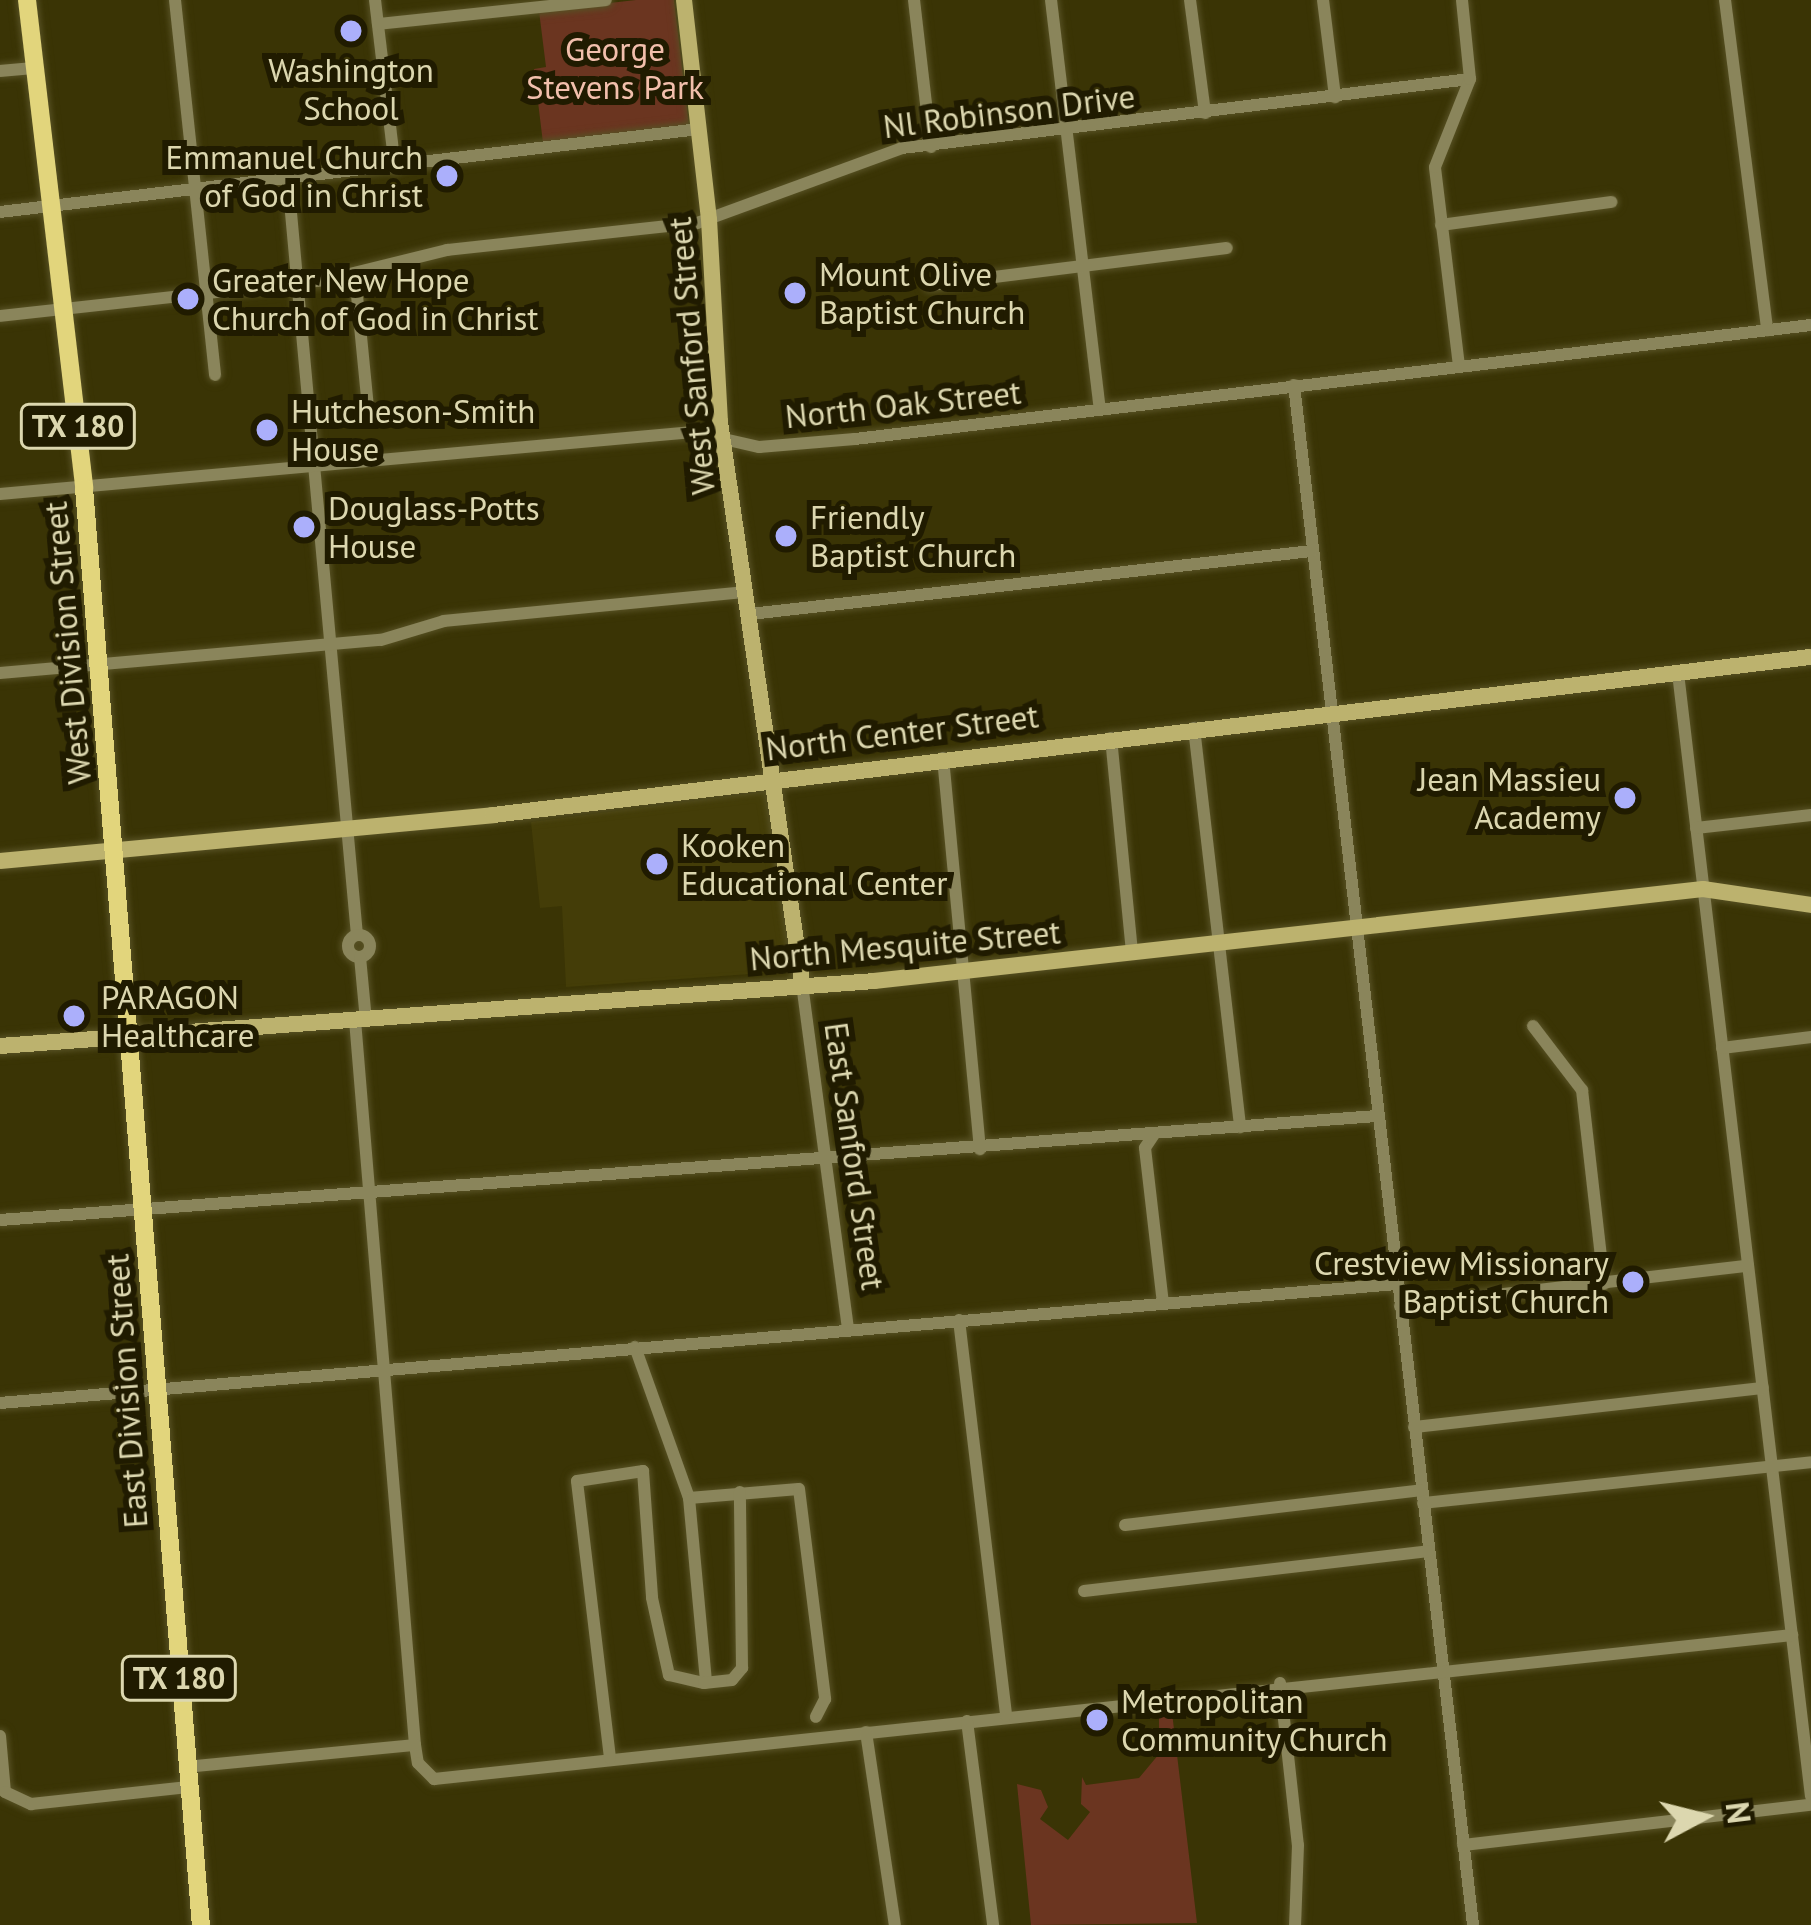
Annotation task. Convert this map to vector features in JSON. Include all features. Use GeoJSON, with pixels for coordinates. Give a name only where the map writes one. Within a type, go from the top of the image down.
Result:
{"type":"FeatureCollection","features":[{"type":"Feature","properties":{"kind":"main road","name":"West Division Street"},"geometry":{"type":"LineString","coordinates":[[27,0],[68,311],[115,853]]}},
{"type":"Feature","properties":{"kind":"main road","name":"West Sanford Street"},"geometry":{"type":"LineString","coordinates":[[684,0],[709,219],[724,438],[776,776]]}},
{"type":"Feature","properties":{"kind":"main road","name":"North Center Street"},"geometry":{"type":"LineString","coordinates":[[0,861],[343,830],[1811,657]]}},
{"type":"Feature","properties":{"kind":"main road","name":"East Sanford Street"},"geometry":{"type":"LineString","coordinates":[[776,776],[802,982]]}},
{"type":"Feature","properties":{"kind":"main road","name":"East Division Street"},"geometry":{"type":"LineString","coordinates":[[115,853],[201,1925]]}},
{"type":"Feature","properties":{"kind":"main road","name":"North Mesquite Street"},"geometry":{"type":"LineString","coordinates":[[0,1046],[964,971],[1703,889],[1811,904]]}},
{"type":"Feature","properties":{"kind":"street"},"geometry":{"type":"LineString","coordinates":[[175,0],[215,375]]}},
{"type":"Feature","properties":{"kind":"street"},"geometry":{"type":"LineString","coordinates":[[375,0],[394,168]]}},
{"type":"Feature","properties":{"kind":"street"},"geometry":{"type":"LineString","coordinates":[[378,23],[606,0]]}},
{"type":"Feature","properties":{"kind":"street"},"geometry":{"type":"LineString","coordinates":[[914,0],[931,146]]}},
{"type":"Feature","properties":{"kind":"street"},"geometry":{"type":"LineString","coordinates":[[1051,0],[1100,409]]}},
{"type":"Feature","properties":{"kind":"street"},"geometry":{"type":"LineString","coordinates":[[1190,0],[1205,113]]}},
{"type":"Feature","properties":{"kind":"street"},"geometry":{"type":"LineString","coordinates":[[1323,0],[1335,97]]}},
{"type":"Feature","properties":{"kind":"street"},"geometry":{"type":"LineString","coordinates":[[1459,366],[1441,225],[1438,152],[1471,80],[1462,0]]}},
{"type":"Feature","properties":{"kind":"street"},"geometry":{"type":"LineString","coordinates":[[1725,0],[1767,330]]}},
{"type":"Feature","properties":{"kind":"street"},"geometry":{"type":"LineString","coordinates":[[0,71],[36,68]]}},
{"type":"Feature","properties":{"kind":"street","name":"Nl Robinson Drive"},"geometry":{"type":"LineString","coordinates":[[0,316],[299,284],[447,250],[709,219],[882,152],[1471,80]]}},
{"type":"Feature","properties":{"kind":"street"},"geometry":{"type":"LineString","coordinates":[[0,212],[699,129]]}},
{"type":"Feature","properties":{"kind":"street"},"geometry":{"type":"LineString","coordinates":[[288,180],[343,830],[357,934],[370,943],[360,957],[369,1193],[389,1367],[415,1745],[425,1774],[445,1780],[1280,1683],[1792,1635]]}},
{"type":"Feature","properties":{"kind":"street"},"geometry":{"type":"LineString","coordinates":[[1441,225],[1611,202]]}},
{"type":"Feature","properties":{"kind":"street"},"geometry":{"type":"LineString","coordinates":[[930,286],[1227,248]]}},
{"type":"Feature","properties":{"kind":"street"},"geometry":{"type":"LineString","coordinates":[[355,274],[368,407]]}},
{"type":"Feature","properties":{"kind":"street","name":"North Oak Street"},"geometry":{"type":"LineString","coordinates":[[0,494],[693,432],[759,447],[1811,325]]}},
{"type":"Feature","properties":{"kind":"street"},"geometry":{"type":"LineString","coordinates":[[1294,386],[1473,1925]]}},
{"type":"Feature","properties":{"kind":"street"},"geometry":{"type":"LineString","coordinates":[[750,614],[1312,551]]}},
{"type":"Feature","properties":{"kind":"street"},"geometry":{"type":"LineString","coordinates":[[0,673],[381,640],[444,622],[746,592]]}},
{"type":"Feature","properties":{"kind":"street"},"geometry":{"type":"LineString","coordinates":[[1463,1845],[1811,1801],[1678,673]]}},
{"type":"Feature","properties":{"kind":"street"},"geometry":{"type":"LineString","coordinates":[[1194,728],[1240,1127]]}},
{"type":"Feature","properties":{"kind":"street"},"geometry":{"type":"LineString","coordinates":[[1111,738],[1132,954]]}},
{"type":"Feature","properties":{"kind":"street"},"geometry":{"type":"LineString","coordinates":[[943,757],[980,1150]]}},
{"type":"Feature","properties":{"kind":"street"},"geometry":{"type":"LineString","coordinates":[[1696,828],[1811,814]]}},
{"type":"Feature","properties":{"kind":"street","name":"East Sanford Street"},"geometry":{"type":"LineString","coordinates":[[802,982],[848,1329]]}},
{"type":"Feature","properties":{"kind":"street"},"geometry":{"type":"LineString","coordinates":[[1533,1026],[1582,1090],[1604,1284]]}},
{"type":"Feature","properties":{"kind":"street"},"geometry":{"type":"LineString","coordinates":[[1722,1048],[1811,1037]]}},
{"type":"Feature","properties":{"kind":"street"},"geometry":{"type":"LineString","coordinates":[[0,1220],[980,1150],[1378,1116]]}},
{"type":"Feature","properties":{"kind":"street"},"geometry":{"type":"LineString","coordinates":[[1155,1133],[1145,1148],[1163,1303]]}},
{"type":"Feature","properties":{"kind":"street"},"geometry":{"type":"LineString","coordinates":[[1400,1306],[1748,1266]]}},
{"type":"Feature","properties":{"kind":"street"},"geometry":{"type":"LineString","coordinates":[[0,1403],[1397,1284]]}},
{"type":"Feature","properties":{"kind":"street"},"geometry":{"type":"LineString","coordinates":[[959,1319],[1006,1715]]}},
{"type":"Feature","properties":{"kind":"street"},"geometry":{"type":"LineString","coordinates":[[635,1347],[689,1498],[706,1682]]}},
{"type":"Feature","properties":{"kind":"street"},"geometry":{"type":"LineString","coordinates":[[1414,1426],[1762,1388]]}},
{"type":"Feature","properties":{"kind":"street"},"geometry":{"type":"LineString","coordinates":[[1125,1525],[1811,1462]]}},
{"type":"Feature","properties":{"kind":"street"},"geometry":{"type":"LineString","coordinates":[[610,1758],[577,1480],[643,1471],[652,1598],[669,1675],[706,1682],[732,1680],[742,1668],[740,1492]]}},
{"type":"Feature","properties":{"kind":"street"},"geometry":{"type":"LineString","coordinates":[[689,1498],[799,1489],[825,1700],[816,1718]]}},
{"type":"Feature","properties":{"kind":"street"},"geometry":{"type":"LineString","coordinates":[[1084,1591],[1429,1552]]}},
{"type":"Feature","properties":{"kind":"street"},"geometry":{"type":"LineString","coordinates":[[1280,1683],[1298,1845],[1295,1925]]}},
{"type":"Feature","properties":{"kind":"street"},"geometry":{"type":"LineString","coordinates":[[967,1721],[993,1925]]}},
{"type":"Feature","properties":{"kind":"street"},"geometry":{"type":"LineString","coordinates":[[866,1732],[895,1925]]}},
{"type":"Feature","properties":{"kind":"street"},"geometry":{"type":"LineString","coordinates":[[0,1736],[5,1792],[31,1804],[415,1745]]}},
{"type":"Feature","properties":{"kind":"shaded area","name":"Kooken Educational Center"},"geometry":{"type":"Polygon","coordinates":[[[769,791],[792,971],[566,987],[562,906],[540,908],[531,822],[769,791]]]}},
{"type":"Feature","properties":{"kind":"green space","name":"George Stevens Park"},"geometry":{"type":"Polygon","coordinates":[[[674,0],[689,126],[543,143],[534,69],[546,67],[539,11],[674,0]]]}},
{"type":"Feature","properties":{"kind":"green space"},"geometry":{"type":"Polygon","coordinates":[[[1171,1704],[1197,1923],[1031,1925],[1017,1784],[1041,1790],[1048,1807],[1040,1819],[1068,1840],[1090,1812],[1081,1804],[1082,1777],[1086,1785],[1139,1778],[1159,1754],[1159,1714],[1171,1704]]]}},
{"type":"Feature","properties":{"kind":"place","name":"Washington School"},"geometry":{"type":"Point","coordinates":[351,31]}},
{"type":"Feature","properties":{"kind":"place","name":"Emmanuel Church of God in Christ"},"geometry":{"type":"Point","coordinates":[447,176]}},
{"type":"Feature","properties":{"kind":"place","name":"Mount Olive Baptist Church"},"geometry":{"type":"Point","coordinates":[795,293]}},
{"type":"Feature","properties":{"kind":"place","name":"Greater New Hope Church of God in Christ"},"geometry":{"type":"Point","coordinates":[188,299]}},
{"type":"Feature","properties":{"kind":"place","name":"Hutcheson-Smith House"},"geometry":{"type":"Point","coordinates":[267,430]}},
{"type":"Feature","properties":{"kind":"place","name":"Douglass-Potts House"},"geometry":{"type":"Point","coordinates":[304,527]}},
{"type":"Feature","properties":{"kind":"place","name":"Friendly Baptist Church"},"geometry":{"type":"Point","coordinates":[786,536]}},
{"type":"Feature","properties":{"kind":"place","name":"Jean Massieu Academy"},"geometry":{"type":"Point","coordinates":[1625,798]}},
{"type":"Feature","properties":{"kind":"place","name":"Kooken Educational Center"},"geometry":{"type":"Point","coordinates":[657,864]}},
{"type":"Feature","properties":{"kind":"place","name":"PARAGON Healthcare"},"geometry":{"type":"Point","coordinates":[74,1016]}},
{"type":"Feature","properties":{"kind":"place","name":"Crestview Missionary Baptist Church"},"geometry":{"type":"Point","coordinates":[1633,1282]}},
{"type":"Feature","properties":{"kind":"place","name":"Metropolitan Community Church"},"geometry":{"type":"Point","coordinates":[1097,1720]}}]}
